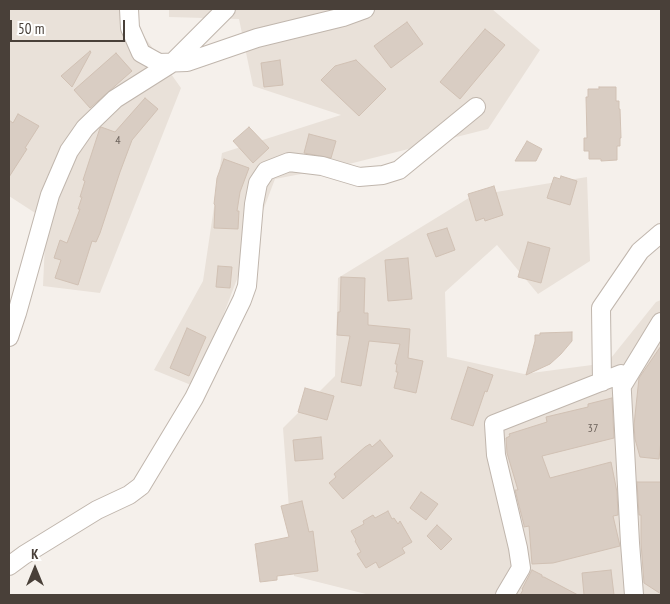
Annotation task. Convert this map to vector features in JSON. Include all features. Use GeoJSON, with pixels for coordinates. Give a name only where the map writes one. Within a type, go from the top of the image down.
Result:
{"type":"FeatureCollection","features":[{"type":"Feature","properties":{"kind":"street"},"geometry":{"type":"LineString","coordinates":[[129,9],[130,28],[141,52],[159,62],[187,62],[257,38],[343,18],[365,9]]}},
{"type":"Feature","properties":{"kind":"street"},"geometry":{"type":"LineString","coordinates":[[9,337],[50,195],[69,151],[85,128],[115,99],[172,62],[226,9]]}},
{"type":"Feature","properties":{"kind":"street"},"geometry":{"type":"LineString","coordinates":[[9,566],[97,510],[129,495],[141,486],[194,398],[242,300],[247,286],[254,204],[258,183],[266,171],[289,162],[322,166],[359,177],[383,175],[398,170],[476,107]]}},
{"type":"Feature","properties":{"kind":"street"},"geometry":{"type":"LineString","coordinates":[[602,382],[601,308],[640,251],[661,233]]}},
{"type":"Feature","properties":{"kind":"street"},"geometry":{"type":"LineString","coordinates":[[622,386],[661,322]]}},
{"type":"Feature","properties":{"kind":"street"},"geometry":{"type":"LineString","coordinates":[[505,595],[521,568],[496,455],[494,424],[621,374],[634,595]]}},
{"type":"Feature","properties":{"kind":"shaded area"},"geometry":{"type":"Polygon","coordinates":[[[9,9],[131,9],[129,15],[181,88],[100,293],[43,286],[46,220],[9,196],[9,9]]]}},
{"type":"Feature","properties":{"kind":"shaded area"},"geometry":{"type":"Polygon","coordinates":[[[169,9],[492,9],[540,50],[488,129],[337,167],[275,179],[196,387],[154,370],[203,281],[222,153],[341,115],[253,86],[239,19],[169,17],[169,9]]]}},
{"type":"Feature","properties":{"kind":"shaded area"},"geometry":{"type":"Polygon","coordinates":[[[587,177],[590,261],[538,294],[497,245],[445,292],[447,357],[524,374],[607,363],[656,302],[661,300],[661,595],[370,595],[294,576],[283,428],[335,376],[338,278],[472,196],[587,177]]]}},
{"type":"Feature","properties":{"kind":"building"},"geometry":{"type":"Polygon","coordinates":[[[407,22],[423,44],[391,68],[374,46],[407,22]]]}},
{"type":"Feature","properties":{"kind":"building"},"geometry":{"type":"Polygon","coordinates":[[[485,29],[505,45],[460,99],[440,82],[485,29]]]}},
{"type":"Feature","properties":{"kind":"building"},"geometry":{"type":"Polygon","coordinates":[[[91,52],[72,87],[61,76],[91,52]]]}},
{"type":"Feature","properties":{"kind":"building"},"geometry":{"type":"Polygon","coordinates":[[[116,53],[132,71],[90,108],[74,90],[116,53]]]}},
{"type":"Feature","properties":{"kind":"building"},"geometry":{"type":"Polygon","coordinates":[[[280,60],[283,85],[264,87],[261,63],[280,60]]]}},
{"type":"Feature","properties":{"kind":"building"},"geometry":{"type":"Polygon","coordinates":[[[356,60],[386,89],[359,116],[321,80],[335,66],[356,60]]]}},
{"type":"Feature","properties":{"kind":"building"},"geometry":{"type":"Polygon","coordinates":[[[599,87],[616,87],[616,101],[619,101],[620,109],[621,138],[620,146],[617,146],[617,160],[601,161],[601,159],[589,159],[589,151],[584,151],[584,138],[587,138],[586,97],[588,97],[588,89],[599,89],[599,87]]]}},
{"type":"Feature","properties":{"kind":"building"},"geometry":{"type":"Polygon","coordinates":[[[145,98],[158,109],[132,140],[100,233],[96,242],[92,241],[78,285],[55,278],[61,260],[54,258],[60,240],[67,243],[80,209],[78,209],[82,197],[80,197],[85,181],[83,180],[100,128],[115,132],[145,98]]]}},
{"type":"Feature","properties":{"kind":"building"},"geometry":{"type":"Polygon","coordinates":[[[18,114],[39,126],[9,177],[9,120],[13,123],[18,114]]]}},
{"type":"Feature","properties":{"kind":"building"},"geometry":{"type":"Polygon","coordinates":[[[249,127],[269,148],[253,163],[233,141],[249,127]]]}},
{"type":"Feature","properties":{"kind":"building"},"geometry":{"type":"Polygon","coordinates":[[[309,134],[336,141],[331,158],[304,153],[309,134]]]}},
{"type":"Feature","properties":{"kind":"building"},"geometry":{"type":"Polygon","coordinates":[[[527,141],[542,149],[536,161],[515,161],[527,141]]]}},
{"type":"Feature","properties":{"kind":"building"},"geometry":{"type":"Polygon","coordinates":[[[224,159],[249,168],[240,192],[237,211],[239,211],[238,229],[214,228],[217,178],[224,159]]]}},
{"type":"Feature","properties":{"kind":"building"},"geometry":{"type":"Polygon","coordinates":[[[561,176],[577,181],[570,205],[547,198],[554,177],[560,179],[561,176]]]}},
{"type":"Feature","properties":{"kind":"building"},"geometry":{"type":"Polygon","coordinates":[[[494,186],[503,215],[485,221],[484,218],[476,221],[468,194],[494,186]]]}},
{"type":"Feature","properties":{"kind":"building"},"geometry":{"type":"Polygon","coordinates":[[[447,228],[455,250],[436,257],[427,234],[447,228]]]}},
{"type":"Feature","properties":{"kind":"building"},"geometry":{"type":"Polygon","coordinates":[[[528,242],[550,248],[541,283],[518,277],[528,242]]]}},
{"type":"Feature","properties":{"kind":"building"},"geometry":{"type":"Polygon","coordinates":[[[408,258],[412,299],[388,301],[385,260],[408,258]]]}},
{"type":"Feature","properties":{"kind":"building"},"geometry":{"type":"Polygon","coordinates":[[[218,266],[232,267],[230,288],[216,287],[218,266]]]}},
{"type":"Feature","properties":{"kind":"building"},"geometry":{"type":"Polygon","coordinates":[[[341,277],[365,278],[364,313],[368,313],[368,325],[410,329],[408,358],[423,361],[416,393],[394,388],[398,372],[396,372],[397,364],[395,364],[400,344],[369,341],[361,386],[341,382],[350,336],[337,335],[341,277]]]}},
{"type":"Feature","properties":{"kind":"building"},"geometry":{"type":"Polygon","coordinates":[[[187,328],[206,337],[189,376],[170,368],[187,328]]]}},
{"type":"Feature","properties":{"kind":"building"},"geometry":{"type":"Polygon","coordinates":[[[572,332],[572,341],[561,354],[550,364],[526,375],[535,335],[540,335],[540,333],[572,332]]]}},
{"type":"Feature","properties":{"kind":"building"},"geometry":{"type":"Polygon","coordinates":[[[661,346],[661,440],[659,459],[640,457],[635,439],[634,425],[639,378],[661,346]]]}},
{"type":"Feature","properties":{"kind":"building"},"geometry":{"type":"Polygon","coordinates":[[[468,367],[493,375],[487,392],[485,391],[473,426],[451,419],[468,367]]]}},
{"type":"Feature","properties":{"kind":"building"},"geometry":{"type":"Polygon","coordinates":[[[305,388],[334,396],[327,420],[298,412],[305,388]]]}},
{"type":"Feature","properties":{"kind":"building"},"geometry":{"type":"Polygon","coordinates":[[[612,398],[614,438],[542,456],[550,478],[611,462],[617,492],[618,515],[613,516],[620,546],[553,563],[532,564],[529,526],[524,527],[515,490],[518,490],[507,453],[506,438],[510,436],[509,434],[547,422],[546,417],[588,407],[588,404],[612,398]]]}},
{"type":"Feature","properties":{"kind":"building"},"geometry":{"type":"Polygon","coordinates":[[[321,437],[323,459],[295,461],[293,440],[321,437]]]}},
{"type":"Feature","properties":{"kind":"building"},"geometry":{"type":"Polygon","coordinates":[[[380,440],[393,456],[343,499],[329,483],[336,477],[334,474],[365,447],[370,444],[372,447],[380,440]]]}},
{"type":"Feature","properties":{"kind":"building"},"geometry":{"type":"Polygon","coordinates":[[[637,482],[661,482],[661,594],[644,583],[641,515],[639,515],[637,482]]]}},
{"type":"Feature","properties":{"kind":"building"},"geometry":{"type":"Polygon","coordinates":[[[421,492],[438,504],[426,520],[410,508],[421,492]]]}},
{"type":"Feature","properties":{"kind":"building"},"geometry":{"type":"Polygon","coordinates":[[[302,501],[309,532],[313,531],[318,571],[277,576],[277,580],[260,582],[255,544],[289,537],[281,506],[302,501]]]}},
{"type":"Feature","properties":{"kind":"building"},"geometry":{"type":"Polygon","coordinates":[[[388,511],[392,519],[394,518],[398,524],[400,521],[412,542],[402,548],[405,553],[379,568],[376,562],[366,568],[357,554],[361,552],[351,531],[364,524],[363,521],[373,515],[375,518],[388,511]]]}},
{"type":"Feature","properties":{"kind":"building"},"geometry":{"type":"Polygon","coordinates":[[[437,525],[452,539],[441,550],[427,536],[437,525]]]}},
{"type":"Feature","properties":{"kind":"building"},"geometry":{"type":"Polygon","coordinates":[[[532,570],[542,575],[542,577],[578,595],[520,595],[532,570]]]}},
{"type":"Feature","properties":{"kind":"building"},"geometry":{"type":"Polygon","coordinates":[[[611,570],[614,595],[584,595],[582,573],[611,570]]]}}]}
